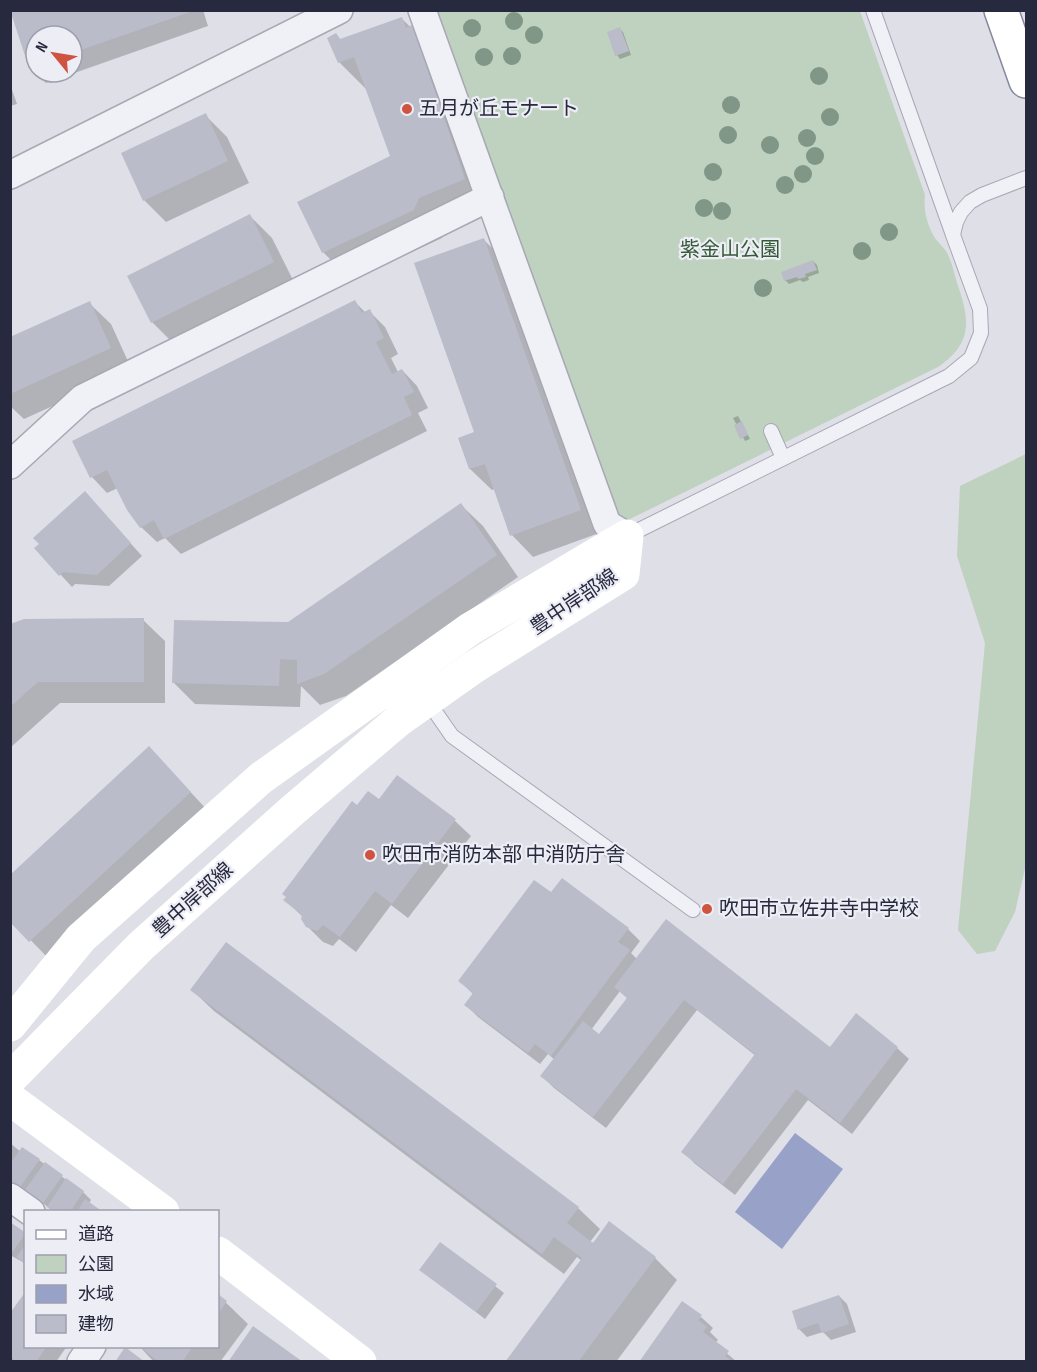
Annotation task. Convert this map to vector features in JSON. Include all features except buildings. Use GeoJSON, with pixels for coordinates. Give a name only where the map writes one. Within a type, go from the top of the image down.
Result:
{"type":"FeatureCollection","features":[{"type":"Feature","properties":{"kind":"main road"},"geometry":{"type":"LineString","coordinates":[[1001,10],[1026,81]]}},
{"type":"Feature","properties":{"kind":"main road","name":"豊中岸部線"},"geometry":{"type":"LineString","coordinates":[[10,1079],[141,946],[293,810],[399,720],[474,667],[623,574],[627,536]]}},
{"type":"Feature","properties":{"kind":"main road","name":"豊中岸部線"},"geometry":{"type":"LineString","coordinates":[[10,1025],[81,938],[261,778],[470,629],[627,536]]}},
{"type":"Feature","properties":{"kind":"main road"},"geometry":{"type":"LineString","coordinates":[[10,1099],[160,1210]]}},
{"type":"Feature","properties":{"kind":"main road"},"geometry":{"type":"LineString","coordinates":[[219,1254],[360,1362]]}},
{"type":"Feature","properties":{"kind":"street"},"geometry":{"type":"LineString","coordinates":[[10,175],[339,10]]}},
{"type":"Feature","properties":{"kind":"street"},"geometry":{"type":"LineString","coordinates":[[422,10],[607,524],[627,536]]}},
{"type":"Feature","properties":{"kind":"street"},"geometry":{"type":"LineString","coordinates":[[10,465],[83,398],[490,196]]}},
{"type":"Feature","properties":{"kind":"street"},"geometry":{"type":"LineString","coordinates":[[10,1197],[28,1210]]}},
{"type":"Feature","properties":{"kind":"street"},"geometry":{"type":"LineString","coordinates":[[81,1362],[91,1348]]}},
{"type":"Feature","properties":{"kind":"lane"},"geometry":{"type":"LineString","coordinates":[[627,536],[949,376],[971,358],[981,333],[980,309],[873,10]]}},
{"type":"Feature","properties":{"kind":"lane"},"geometry":{"type":"LineString","coordinates":[[953,236],[961,212],[970,202],[1026,178]]}},
{"type":"Feature","properties":{"kind":"lane"},"geometry":{"type":"LineString","coordinates":[[771,431],[783,458]]}},
{"type":"Feature","properties":{"kind":"lane"},"geometry":{"type":"LineString","coordinates":[[427,700],[452,736],[693,910]]}},
{"type":"Feature","properties":{"kind":"green space","name":"紫金山公園"},"geometry":{"type":"Polygon","coordinates":[[[437,11],[860,11],[925,195],[928,223],[952,264],[966,320],[966,330],[958,349],[938,367],[628,520],[619,518],[615,513],[437,11]]]}},
{"type":"Feature","properties":{"kind":"green space"},"geometry":{"type":"Polygon","coordinates":[[[1026,454],[1026,864],[1015,912],[995,951],[977,954],[958,930],[985,643],[957,556],[960,486],[1026,454]]]}},
{"type":"Feature","properties":{"kind":"water"},"geometry":{"type":"Polygon","coordinates":[[[795,1133],[843,1169],[782,1249],[735,1212],[795,1133]]]}},
{"type":"Feature","properties":{"kind":"place","name":"五月が丘モナート"},"geometry":{"type":"Point","coordinates":[407,109]}},
{"type":"Feature","properties":{"kind":"place","name":"吹田市消防本部 中消防庁舎"},"geometry":{"type":"Point","coordinates":[370,855]}},
{"type":"Feature","properties":{"kind":"place","name":"吹田市立佐井寺中学校"},"geometry":{"type":"Point","coordinates":[707,909]}}]}
